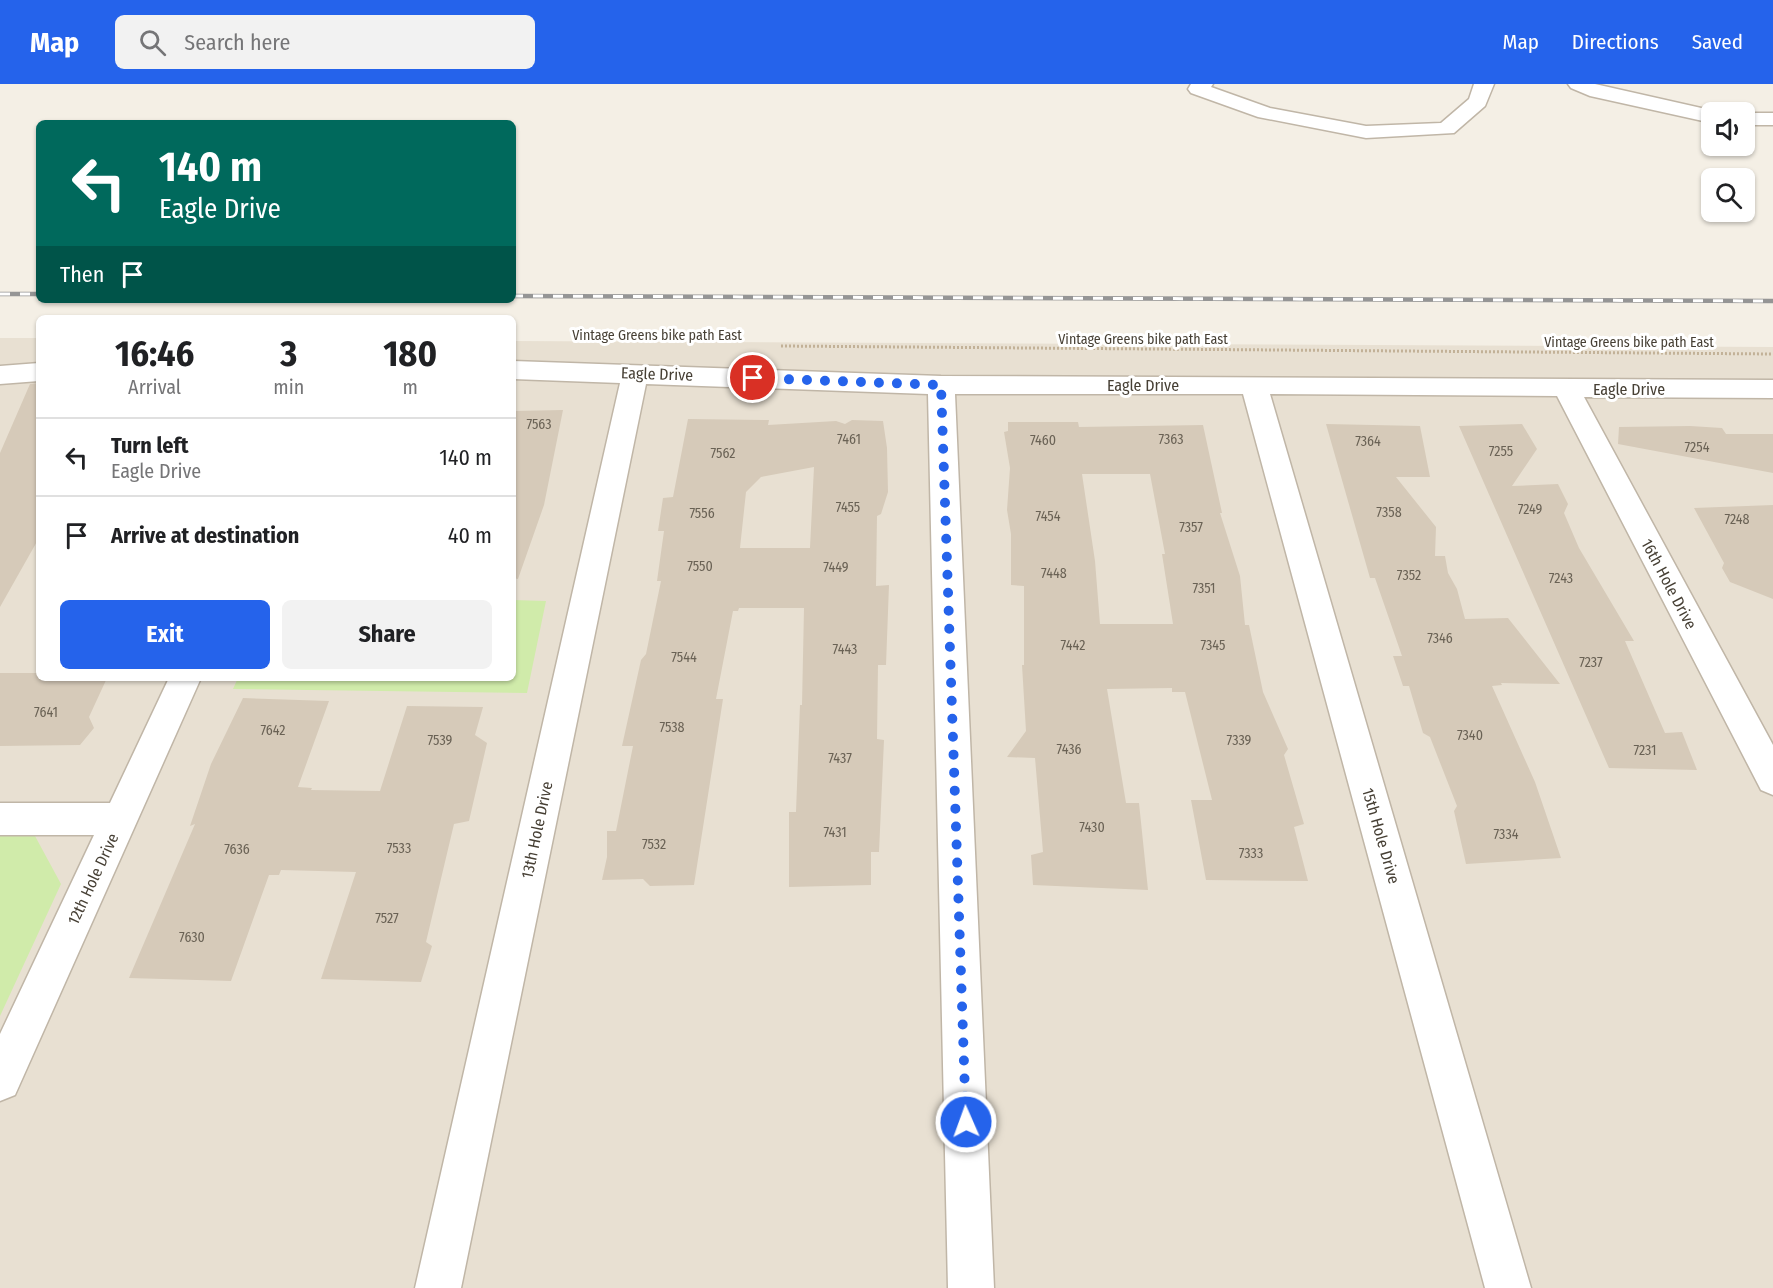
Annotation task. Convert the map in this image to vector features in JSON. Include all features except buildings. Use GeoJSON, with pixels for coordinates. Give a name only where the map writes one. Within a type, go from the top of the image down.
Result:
{"type":"FeatureCollection","features":[{"type":"Feature","properties":{"kind":"street"},"geometry":{"type":"LineString","coordinates":[[1203,84],[1198,89],[1265,112],[1366,132],[1447,129],[1478,102],[1484,84]]}},
{"type":"Feature","properties":{"kind":"street"},"geometry":{"type":"LineString","coordinates":[[1578,84],[1596,92],[1701,115]]}},
{"type":"Feature","properties":{"kind":"street"},"geometry":{"type":"LineString","coordinates":[[1755,119],[1773,120]]}},
{"type":"Feature","properties":{"kind":"street","name":"Eagle Drive"},"geometry":{"type":"LineString","coordinates":[[516,370],[941,385],[1773,389]]}},
{"type":"Feature","properties":{"kind":"street"},"geometry":{"type":"LineString","coordinates":[[0,375],[36,372]]}},
{"type":"Feature","properties":{"kind":"street","name":"13th Hole Drive"},"geometry":{"type":"LineString","coordinates":[[438,1288],[635,373]]}},
{"type":"Feature","properties":{"kind":"street"},"geometry":{"type":"LineString","coordinates":[[941,385],[971,1288]]}},
{"type":"Feature","properties":{"kind":"street","name":"15th Hole Drive"},"geometry":{"type":"LineString","coordinates":[[1254,385],[1508,1288]]}},
{"type":"Feature","properties":{"kind":"street","name":"16th Hole Drive"},"geometry":{"type":"LineString","coordinates":[[1566,388],[1773,779]]}},
{"type":"Feature","properties":{"kind":"street","name":"12th Hole Drive"},"geometry":{"type":"LineString","coordinates":[[0,1080],[184,681]]}},
{"type":"Feature","properties":{"kind":"street"},"geometry":{"type":"LineString","coordinates":[[0,819],[120,819]]}},
{"type":"Feature","properties":{"kind":"path","name":"Vintage Greens bike path East"},"geometry":{"type":"LineString","coordinates":[[776,346],[1773,354]]}},
{"type":"Feature","properties":{"kind":"shaded area"},"geometry":{"type":"Polygon","coordinates":[[[0,338],[36,338],[36,681],[516,681],[516,341],[1773,347],[1773,1288],[0,1288],[0,338]]]}},
{"type":"Feature","properties":{"kind":"green space"},"geometry":{"type":"Polygon","coordinates":[[[516,600],[546,601],[527,693],[233,689],[237,681],[516,681],[516,600]]]}},
{"type":"Feature","properties":{"kind":"green space"},"geometry":{"type":"Polygon","coordinates":[[[0,836],[35,836],[61,884],[0,1016],[0,836]]]}},
{"type":"Feature","properties":{"kind":"railway"},"geometry":{"type":"LineString","coordinates":[[0,294],[36,294]]}},
{"type":"Feature","properties":{"kind":"railway"},"geometry":{"type":"LineString","coordinates":[[516,296],[1773,301]]}},
{"type":"Feature","properties":{"kind":"route"},"geometry":{"type":"LineString","coordinates":[[753,378],[941,385],[966,1122]]}}]}
